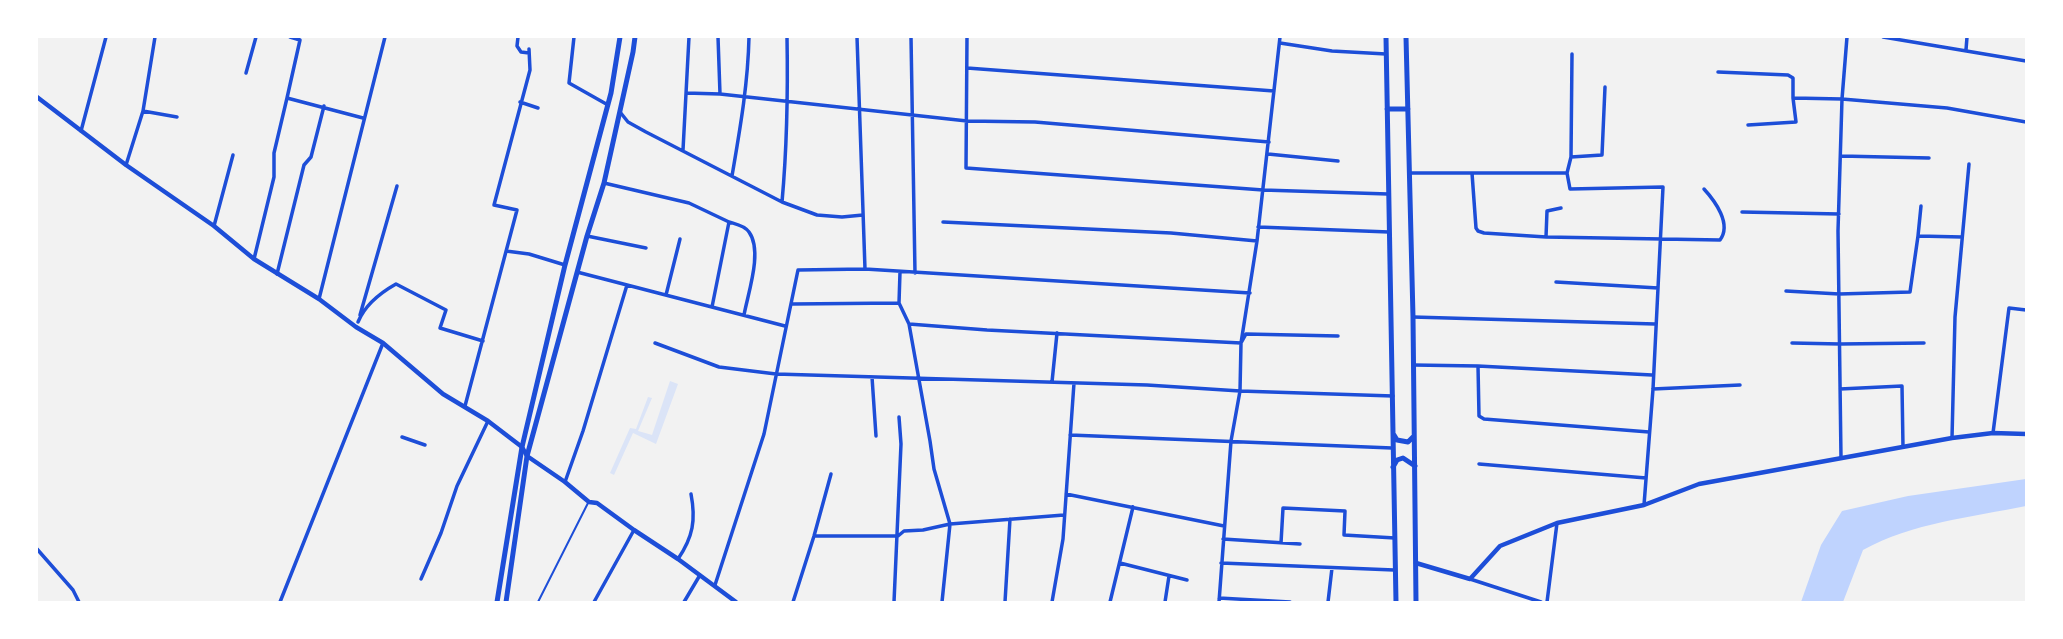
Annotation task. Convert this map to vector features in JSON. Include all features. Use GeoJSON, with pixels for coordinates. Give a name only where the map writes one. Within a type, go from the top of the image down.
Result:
{"type":"FeatureCollection","features":[{"type":"Feature","properties":{"kind":"main road"},"geometry":{"type":"LineString","coordinates":[[497,602],[522,447],[565,265],[608,105],[620,37]]}},
{"type":"Feature","properties":{"kind":"main road"},"geometry":{"type":"LineString","coordinates":[[506,602],[527,456],[604,183],[634,52],[635,37]]}},
{"type":"Feature","properties":{"kind":"main road"},"geometry":{"type":"LineString","coordinates":[[1386,37],[1396,602]]}},
{"type":"Feature","properties":{"kind":"main road"},"geometry":{"type":"LineString","coordinates":[[1406,37],[1416,602]]}},
{"type":"Feature","properties":{"kind":"main road"},"geometry":{"type":"LineString","coordinates":[[1387,109],[1408,109]]}},
{"type":"Feature","properties":{"kind":"main road"},"geometry":{"type":"LineString","coordinates":[[1392,433],[1397,440],[1408,442],[1415,434]]}},
{"type":"Feature","properties":{"kind":"main road"},"geometry":{"type":"LineString","coordinates":[[1393,467],[1397,460],[1402,458],[1415,467]]}},
{"type":"Feature","properties":{"kind":"street"},"geometry":{"type":"LineString","coordinates":[[81,131],[106,37]]}},
{"type":"Feature","properties":{"kind":"street"},"geometry":{"type":"LineString","coordinates":[[126,165],[143,111],[155,37]]}},
{"type":"Feature","properties":{"kind":"street"},"geometry":{"type":"LineString","coordinates":[[246,73],[256,37]]}},
{"type":"Feature","properties":{"kind":"street"},"geometry":{"type":"LineString","coordinates":[[254,259],[274,177],[274,153],[301,38],[290,37]]}},
{"type":"Feature","properties":{"kind":"street"},"geometry":{"type":"LineString","coordinates":[[319,299],[384,38],[377,37]]}},
{"type":"Feature","properties":{"kind":"street"},"geometry":{"type":"LineString","coordinates":[[465,406],[517,210],[494,205],[530,70],[529,51],[521,52],[517,46],[517,37]]}},
{"type":"Feature","properties":{"kind":"street"},"geometry":{"type":"LineString","coordinates":[[574,37],[569,83],[608,105]]}},
{"type":"Feature","properties":{"kind":"street"},"geometry":{"type":"LineString","coordinates":[[683,150],[689,37]]}},
{"type":"Feature","properties":{"kind":"street"},"geometry":{"type":"LineString","coordinates":[[718,37],[720,94]]}},
{"type":"Feature","properties":{"kind":"street"},"geometry":{"type":"LineString","coordinates":[[732,176],[745,98],[749,37]]}},
{"type":"Feature","properties":{"kind":"street"},"geometry":{"type":"LineString","coordinates":[[782,202],[788,103],[787,37]]}},
{"type":"Feature","properties":{"kind":"street"},"geometry":{"type":"LineString","coordinates":[[857,37],[865,269]]}},
{"type":"Feature","properties":{"kind":"street"},"geometry":{"type":"LineString","coordinates":[[911,37],[915,272]]}},
{"type":"Feature","properties":{"kind":"street"},"geometry":{"type":"LineString","coordinates":[[967,37],[966,168],[1263,190],[1388,194]]}},
{"type":"Feature","properties":{"kind":"street"},"geometry":{"type":"LineString","coordinates":[[1280,37],[1257,241],[1241,342],[1240,391],[1231,441],[1219,600],[1290,602]]}},
{"type":"Feature","properties":{"kind":"street"},"geometry":{"type":"LineString","coordinates":[[1841,458],[1839,214],[1842,99],[1847,37]]}},
{"type":"Feature","properties":{"kind":"street"},"geometry":{"type":"LineString","coordinates":[[1883,37],[2026,61]]}},
{"type":"Feature","properties":{"kind":"street"},"geometry":{"type":"LineString","coordinates":[[1966,50],[1967,37]]}},
{"type":"Feature","properties":{"kind":"street"},"geometry":{"type":"LineString","coordinates":[[1280,43],[1332,51],[1386,54]]}},
{"type":"Feature","properties":{"kind":"street"},"geometry":{"type":"LineString","coordinates":[[1572,54],[1571,157],[1567,173],[1570,189],[1663,187],[1644,505]]}},
{"type":"Feature","properties":{"kind":"street"},"geometry":{"type":"LineString","coordinates":[[967,68],[1274,91]]}},
{"type":"Feature","properties":{"kind":"street"},"geometry":{"type":"LineString","coordinates":[[1718,72],[1788,75],[1793,78],[1796,122],[1748,125]]}},
{"type":"Feature","properties":{"kind":"street"},"geometry":{"type":"LineString","coordinates":[[1571,157],[1602,155],[1605,87]]}},
{"type":"Feature","properties":{"kind":"street"},"geometry":{"type":"LineString","coordinates":[[686,93],[912,113],[967,121],[1035,122],[1269,142]]}},
{"type":"Feature","properties":{"kind":"street"},"geometry":{"type":"LineString","coordinates":[[287,98],[363,118]]}},
{"type":"Feature","properties":{"kind":"street"},"geometry":{"type":"LineString","coordinates":[[1793,98],[1842,99],[1947,108],[2026,122]]}},
{"type":"Feature","properties":{"kind":"street"},"geometry":{"type":"LineString","coordinates":[[37,99],[214,226],[254,259],[383,343],[443,394],[488,421],[522,447],[527,456],[589,502],[597,503],[736,602]]}},
{"type":"Feature","properties":{"kind":"street"},"geometry":{"type":"LineString","coordinates":[[520,102],[538,108]]}},
{"type":"Feature","properties":{"kind":"street"},"geometry":{"type":"LineString","coordinates":[[277,274],[304,165],[311,157],[324,106]]}},
{"type":"Feature","properties":{"kind":"street"},"geometry":{"type":"LineString","coordinates":[[143,111],[177,117]]}},
{"type":"Feature","properties":{"kind":"street"},"geometry":{"type":"LineString","coordinates":[[620,112],[628,122],[782,202],[817,215],[863,215]]}},
{"type":"Feature","properties":{"kind":"street"},"geometry":{"type":"LineString","coordinates":[[1268,154],[1338,161]]}},
{"type":"Feature","properties":{"kind":"street"},"geometry":{"type":"LineString","coordinates":[[214,226],[233,155]]}},
{"type":"Feature","properties":{"kind":"street"},"geometry":{"type":"LineString","coordinates":[[1841,156],[1929,158]]}},
{"type":"Feature","properties":{"kind":"street"},"geometry":{"type":"LineString","coordinates":[[1952,438],[1955,317],[1969,164]]}},
{"type":"Feature","properties":{"kind":"street"},"geometry":{"type":"LineString","coordinates":[[1409,173],[1567,173]]}},
{"type":"Feature","properties":{"kind":"street"},"geometry":{"type":"LineString","coordinates":[[1472,173],[1478,231],[1484,233],[1660,240],[1722,239],[1722,215],[1713,198],[1704,189]]}},
{"type":"Feature","properties":{"kind":"street"},"geometry":{"type":"LineString","coordinates":[[604,183],[689,203],[748,231],[756,253],[744,315]]}},
{"type":"Feature","properties":{"kind":"street"},"geometry":{"type":"LineString","coordinates":[[357,325],[397,186]]}},
{"type":"Feature","properties":{"kind":"street"},"geometry":{"type":"LineString","coordinates":[[1786,291],[1839,294],[1910,292],[1921,206]]}},
{"type":"Feature","properties":{"kind":"street"},"geometry":{"type":"LineString","coordinates":[[1546,237],[1548,211],[1561,208]]}},
{"type":"Feature","properties":{"kind":"street"},"geometry":{"type":"LineString","coordinates":[[1742,212],[1839,214]]}},
{"type":"Feature","properties":{"kind":"street"},"geometry":{"type":"LineString","coordinates":[[712,307],[729,222]]}},
{"type":"Feature","properties":{"kind":"street"},"geometry":{"type":"LineString","coordinates":[[943,222],[1171,233],[1257,241]]}},
{"type":"Feature","properties":{"kind":"street"},"geometry":{"type":"LineString","coordinates":[[1258,227],[1389,232]]}},
{"type":"Feature","properties":{"kind":"street"},"geometry":{"type":"LineString","coordinates":[[587,236],[646,248]]}},
{"type":"Feature","properties":{"kind":"street"},"geometry":{"type":"LineString","coordinates":[[1918,236],[1962,237]]}},
{"type":"Feature","properties":{"kind":"street"},"geometry":{"type":"LineString","coordinates":[[666,295],[680,239]]}},
{"type":"Feature","properties":{"kind":"street"},"geometry":{"type":"LineString","coordinates":[[506,251],[529,254],[565,265]]}},
{"type":"Feature","properties":{"kind":"street"},"geometry":{"type":"LineString","coordinates":[[715,585],[764,434],[798,270],[865,269],[1250,293]]}},
{"type":"Feature","properties":{"kind":"street"},"geometry":{"type":"LineString","coordinates":[[577,272],[786,326]]}},
{"type":"Feature","properties":{"kind":"street"},"geometry":{"type":"LineString","coordinates":[[900,272],[899,303],[909,324],[934,469],[950,524],[942,602]]}},
{"type":"Feature","properties":{"kind":"street"},"geometry":{"type":"LineString","coordinates":[[1556,282],[1658,288]]}},
{"type":"Feature","properties":{"kind":"street"},"geometry":{"type":"LineString","coordinates":[[357,325],[379,293],[396,284],[446,310],[440,328],[482,341]]}},
{"type":"Feature","properties":{"kind":"street"},"geometry":{"type":"LineString","coordinates":[[565,482],[627,285]]}},
{"type":"Feature","properties":{"kind":"street"},"geometry":{"type":"LineString","coordinates":[[792,304],[899,303]]}},
{"type":"Feature","properties":{"kind":"street"},"geometry":{"type":"LineString","coordinates":[[1993,433],[2009,308],[2026,310]]}},
{"type":"Feature","properties":{"kind":"street"},"geometry":{"type":"LineString","coordinates":[[1413,317],[1656,324]]}},
{"type":"Feature","properties":{"kind":"street"},"geometry":{"type":"LineString","coordinates":[[909,324],[1241,342]]}},
{"type":"Feature","properties":{"kind":"street"},"geometry":{"type":"LineString","coordinates":[[1052,382],[1056,333]]}},
{"type":"Feature","properties":{"kind":"street"},"geometry":{"type":"LineString","coordinates":[[1241,342],[1246,334],[1338,336]]}},
{"type":"Feature","properties":{"kind":"street"},"geometry":{"type":"LineString","coordinates":[[1792,342],[1924,343]]}},
{"type":"Feature","properties":{"kind":"street"},"geometry":{"type":"LineString","coordinates":[[280,602],[383,343]]}},
{"type":"Feature","properties":{"kind":"street"},"geometry":{"type":"LineString","coordinates":[[655,343],[719,367],[776,373],[1393,396]]}},
{"type":"Feature","properties":{"kind":"street"},"geometry":{"type":"LineString","coordinates":[[1413,365],[1652,376]]}},
{"type":"Feature","properties":{"kind":"street"},"geometry":{"type":"LineString","coordinates":[[1478,366],[1479,416],[1484,419],[1649,432]]}},
{"type":"Feature","properties":{"kind":"street"},"geometry":{"type":"LineString","coordinates":[[872,377],[876,436]]}},
{"type":"Feature","properties":{"kind":"street"},"geometry":{"type":"LineString","coordinates":[[1052,602],[1063,539],[1074,383]]}},
{"type":"Feature","properties":{"kind":"street"},"geometry":{"type":"LineString","coordinates":[[1653,389],[1740,385]]}},
{"type":"Feature","properties":{"kind":"street"},"geometry":{"type":"LineString","coordinates":[[1840,389],[1902,386],[1903,447]]}},
{"type":"Feature","properties":{"kind":"street"},"geometry":{"type":"LineString","coordinates":[[894,602],[901,444],[899,418]]}},
{"type":"Feature","properties":{"kind":"street"},"geometry":{"type":"LineString","coordinates":[[421,579],[457,486],[488,421]]}},
{"type":"Feature","properties":{"kind":"street"},"geometry":{"type":"LineString","coordinates":[[1470,579],[1500,547],[1557,523],[1644,505],[1699,484],[1952,438],[1993,433],[2026,433]]}},
{"type":"Feature","properties":{"kind":"street"},"geometry":{"type":"LineString","coordinates":[[1070,435],[1392,448]]}},
{"type":"Feature","properties":{"kind":"street"},"geometry":{"type":"LineString","coordinates":[[402,437],[425,445]]}},
{"type":"Feature","properties":{"kind":"street"},"geometry":{"type":"LineString","coordinates":[[1479,464],[1646,478]]}},
{"type":"Feature","properties":{"kind":"street"},"geometry":{"type":"LineString","coordinates":[[793,602],[831,474]]}},
{"type":"Feature","properties":{"kind":"street"},"geometry":{"type":"LineString","coordinates":[[678,559],[691,537],[691,494]]}},
{"type":"Feature","properties":{"kind":"street"},"geometry":{"type":"LineString","coordinates":[[1066,494],[1224,526]]}},
{"type":"Feature","properties":{"kind":"street"},"geometry":{"type":"LineString","coordinates":[[1110,602],[1133,507]]}},
{"type":"Feature","properties":{"kind":"street"},"geometry":{"type":"LineString","coordinates":[[1281,543],[1283,508],[1345,511],[1344,535],[1395,538]]}},
{"type":"Feature","properties":{"kind":"street"},"geometry":{"type":"LineString","coordinates":[[814,536],[898,536],[904,531],[950,524],[1065,515]]}},
{"type":"Feature","properties":{"kind":"street"},"geometry":{"type":"LineString","coordinates":[[1005,602],[1010,519]]}},
{"type":"Feature","properties":{"kind":"street"},"geometry":{"type":"LineString","coordinates":[[1416,563],[1544,602],[1557,523]]}},
{"type":"Feature","properties":{"kind":"street"},"geometry":{"type":"LineString","coordinates":[[594,602],[634,530]]}},
{"type":"Feature","properties":{"kind":"street"},"geometry":{"type":"LineString","coordinates":[[1223,539],[1300,544]]}},
{"type":"Feature","properties":{"kind":"street"},"geometry":{"type":"LineString","coordinates":[[37,549],[73,590],[79,602]]}},
{"type":"Feature","properties":{"kind":"street"},"geometry":{"type":"LineString","coordinates":[[1120,563],[1187,580]]}},
{"type":"Feature","properties":{"kind":"street"},"geometry":{"type":"LineString","coordinates":[[1222,563],[1395,570]]}},
{"type":"Feature","properties":{"kind":"street"},"geometry":{"type":"LineString","coordinates":[[1328,602],[1332,568]]}},
{"type":"Feature","properties":{"kind":"street"},"geometry":{"type":"LineString","coordinates":[[684,602],[701,575]]}},
{"type":"Feature","properties":{"kind":"street"},"geometry":{"type":"LineString","coordinates":[[1165,602],[1170,576]]}},
{"type":"Feature","properties":{"kind":"lane"},"geometry":{"type":"LineString","coordinates":[[538,602],[589,502]]}},
{"type":"Feature","properties":{"kind":"shaded area"},"geometry":{"type":"Polygon","coordinates":[[[670,381],[678,384],[656,444],[633,433],[614,475],[610,473],[630,428],[636,429],[648,397],[652,398],[638,431],[652,435],[670,381]]]}},
{"type":"Feature","properties":{"kind":"water"},"geometry":{"type":"Polygon","coordinates":[[[2026,479],[2026,506],[1922,527],[1882,541],[1863,550],[1843,602],[1801,602],[1821,545],[1842,511],[1908,496],[2026,479]]]}}]}
